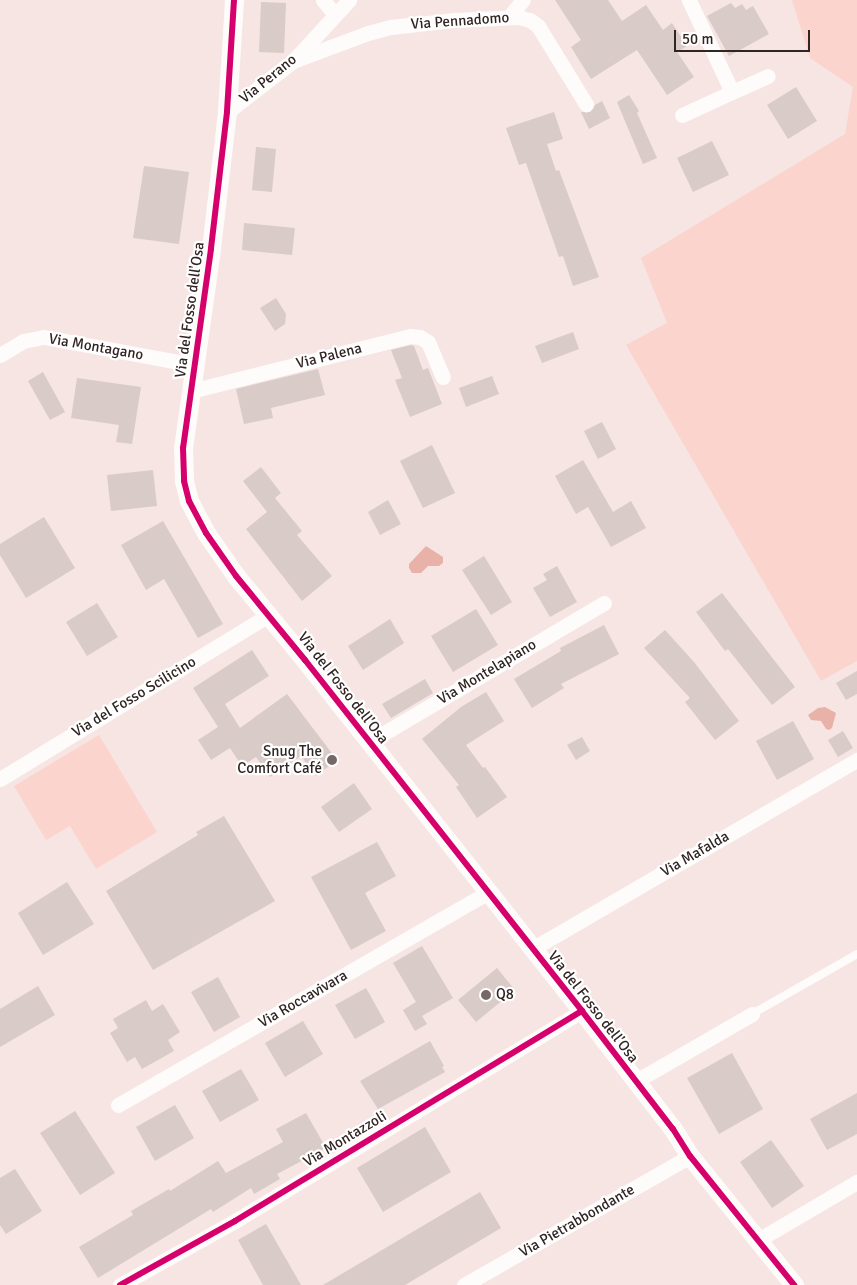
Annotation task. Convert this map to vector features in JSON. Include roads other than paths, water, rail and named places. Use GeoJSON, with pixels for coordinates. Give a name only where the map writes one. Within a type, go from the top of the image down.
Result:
{"type":"FeatureCollection","features":[{"type":"Feature","properties":{"kind":"street","name":"Via del Fosso dell'Osa"},"geometry":{"type":"LineString","coordinates":[[234,0],[227,112],[182,461],[184,482],[189,501],[220,554],[582,1011],[673,1129],[690,1156],[791,1284]]}},
{"type":"Feature","properties":{"kind":"street"},"geometry":{"type":"LineString","coordinates":[[322,0],[335,15]]}},
{"type":"Feature","properties":{"kind":"street","name":"Via Perano"},"geometry":{"type":"LineString","coordinates":[[227,112],[293,61],[348,0]]}},
{"type":"Feature","properties":{"kind":"street"},"geometry":{"type":"LineString","coordinates":[[509,17],[523,0]]}},
{"type":"Feature","properties":{"kind":"street"},"geometry":{"type":"LineString","coordinates":[[688,0],[732,92]]}},
{"type":"Feature","properties":{"kind":"street","name":"Via Pennadomo"},"geometry":{"type":"LineString","coordinates":[[293,61],[368,33],[391,27],[509,17],[527,19],[538,26],[586,104]]}},
{"type":"Feature","properties":{"kind":"street"},"geometry":{"type":"LineString","coordinates":[[682,115],[768,76]]}},
{"type":"Feature","properties":{"kind":"street","name":"Via Palena"},"geometry":{"type":"LineString","coordinates":[[191,391],[410,336],[420,337],[428,342],[443,377]]}},
{"type":"Feature","properties":{"kind":"street","name":"Via Montagano"},"geometry":{"type":"LineString","coordinates":[[0,356],[23,341],[44,337],[195,365]]}},
{"type":"Feature","properties":{"kind":"street","name":"Via Montelapiano"},"geometry":{"type":"LineString","coordinates":[[369,742],[604,602]]}},
{"type":"Feature","properties":{"kind":"street","name":"Via del Fosso Scilicino"},"geometry":{"type":"LineString","coordinates":[[0,779],[269,615]]}},
{"type":"Feature","properties":{"kind":"street","name":"Via Mafalda"},"geometry":{"type":"LineString","coordinates":[[532,949],[857,760]]}},
{"type":"Feature","properties":{"kind":"street","name":"Via Roccavivara"},"geometry":{"type":"LineString","coordinates":[[118,1105],[488,892]]}},
{"type":"Feature","properties":{"kind":"street","name":"Via Montazzoli"},"geometry":{"type":"LineString","coordinates":[[120,1285],[234,1221],[582,1011]]}},
{"type":"Feature","properties":{"kind":"street"},"geometry":{"type":"LineString","coordinates":[[636,1081],[752,1014]]}},
{"type":"Feature","properties":{"kind":"street","name":"Via Pietrabbondante"},"geometry":{"type":"LineString","coordinates":[[464,1285],[690,1156]]}},
{"type":"Feature","properties":{"kind":"street"},"geometry":{"type":"LineString","coordinates":[[758,1240],[857,1182]]}},
{"type":"Feature","properties":{"kind":"lane"},"geometry":{"type":"LineString","coordinates":[[752,1014],[857,954]]}},
{"type":"Feature","properties":{"kind":"place","name":"Snug The Comfort Café"},"geometry":{"type":"Point","coordinates":[332,760]}},
{"type":"Feature","properties":{"kind":"place","name":"Q8"},"geometry":{"type":"Point","coordinates":[486,995]}}]}
